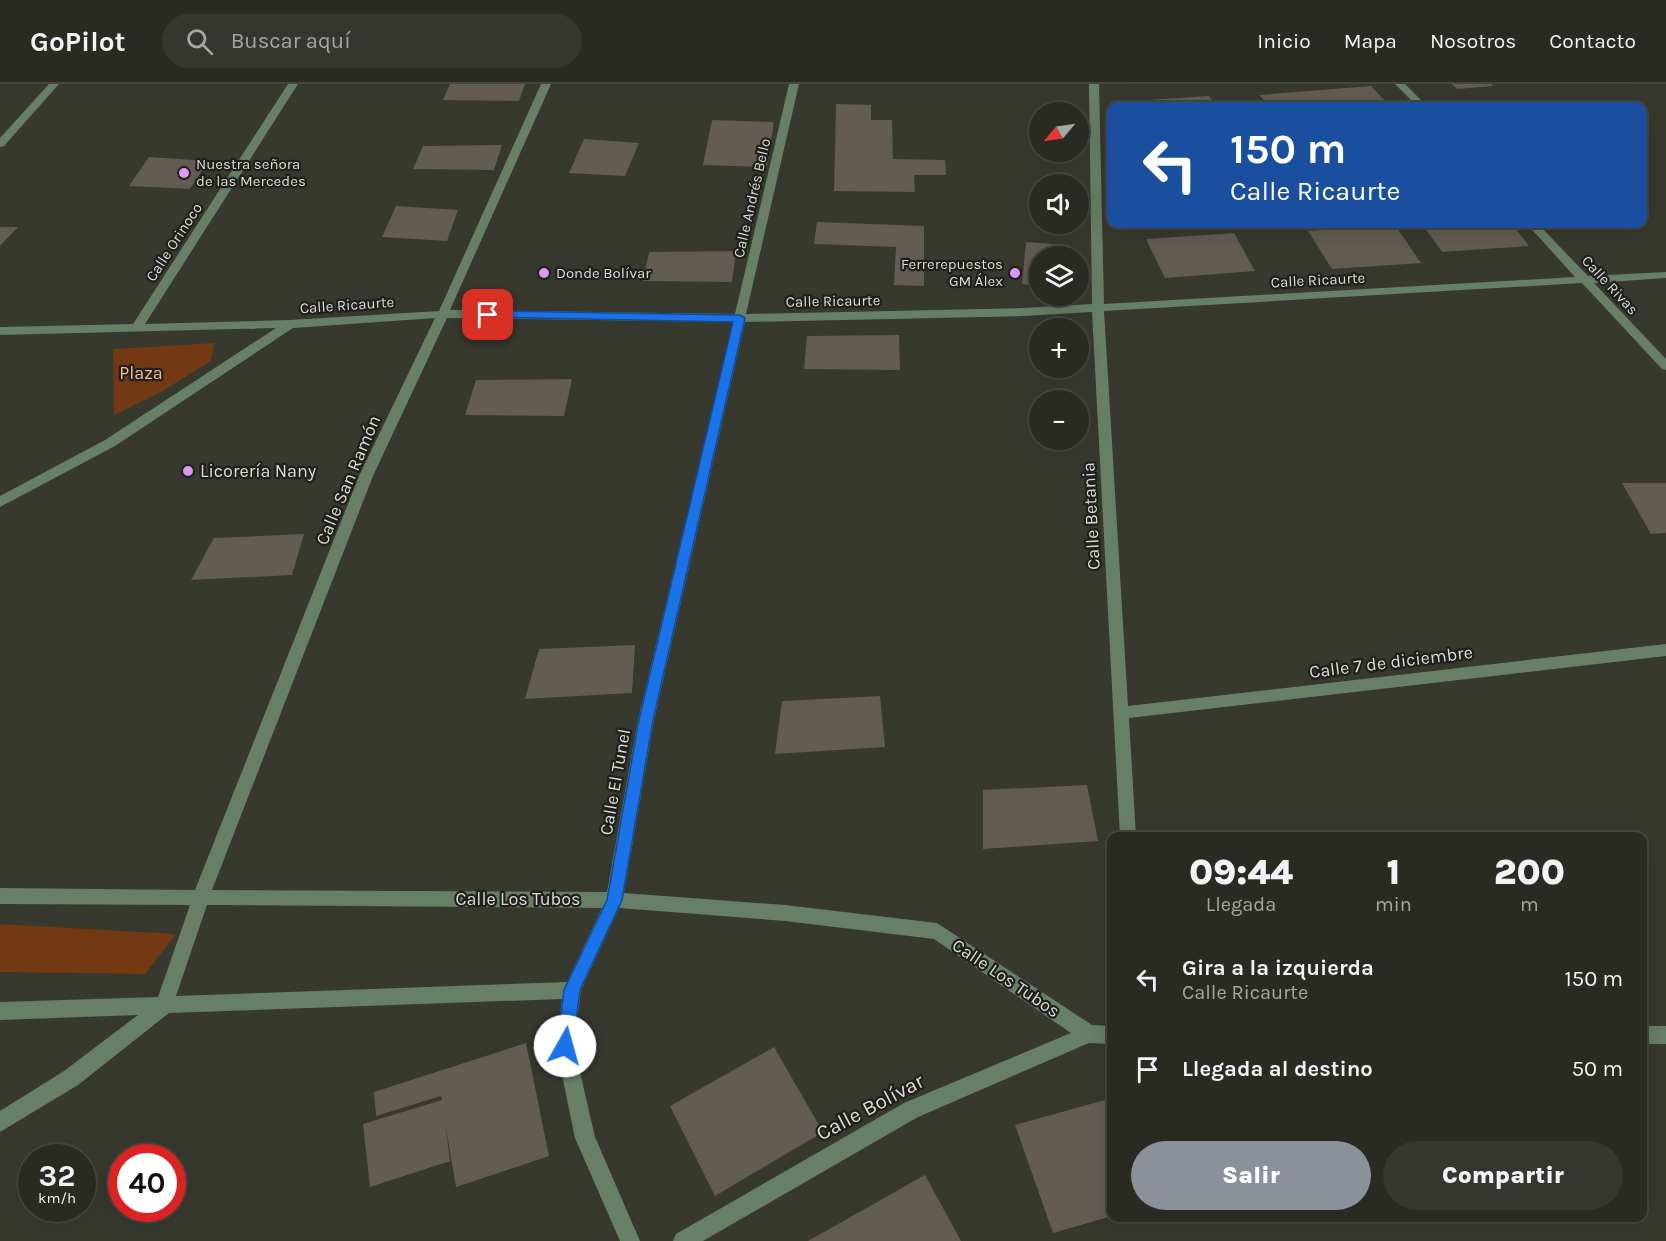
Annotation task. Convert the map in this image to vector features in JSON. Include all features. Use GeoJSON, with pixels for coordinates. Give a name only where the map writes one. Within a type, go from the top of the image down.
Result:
{"type":"FeatureCollection","features":[{"type":"Feature","properties":{"kind":"street"},"geometry":{"type":"LineString","coordinates":[[0,144],[54,84]]}},
{"type":"Feature","properties":{"kind":"street","name":"Calle Orinoco"},"geometry":{"type":"LineString","coordinates":[[138,326],[293,84]]}},
{"type":"Feature","properties":{"kind":"street","name":"Calle San Ramón"},"geometry":{"type":"LineString","coordinates":[[164,1006],[201,897],[366,476],[443,314],[546,84]]}},
{"type":"Feature","properties":{"kind":"street","name":"Calle Andrés Bello"},"geometry":{"type":"LineString","coordinates":[[740,318],[794,84]]}},
{"type":"Feature","properties":{"kind":"street","name":"Calle Betania"},"geometry":{"type":"LineString","coordinates":[[1094,84],[1098,308],[1128,832]]}},
{"type":"Feature","properties":{"kind":"street"},"geometry":{"type":"LineString","coordinates":[[1400,84],[1418,102]]}},
{"type":"Feature","properties":{"kind":"street","name":"Calle Rivas"},"geometry":{"type":"LineString","coordinates":[[1536,228],[1666,366]]}},
{"type":"Feature","properties":{"kind":"street","name":"Calle Ricaurte"},"geometry":{"type":"LineString","coordinates":[[0,331],[290,324],[443,314],[740,318],[1098,308],[1666,275]]}},
{"type":"Feature","properties":{"kind":"street","name":"Calle El Tunel"},"geometry":{"type":"LineString","coordinates":[[630,1241],[585,1138],[565,1046],[572,990],[615,900],[646,720],[740,318]]}},
{"type":"Feature","properties":{"kind":"street"},"geometry":{"type":"LineString","coordinates":[[0,502],[110,443],[290,324]]}},
{"type":"Feature","properties":{"kind":"street","name":"Calle 7 de diciembre"},"geometry":{"type":"LineString","coordinates":[[1120,713],[1666,650]]}},
{"type":"Feature","properties":{"kind":"street","name":"Calle Los Tubos"},"geometry":{"type":"LineString","coordinates":[[0,896],[615,900],[785,913],[937,932],[1089,1034]]}},
{"type":"Feature","properties":{"kind":"street"},"geometry":{"type":"LineString","coordinates":[[0,1011],[572,990]]}},
{"type":"Feature","properties":{"kind":"street"},"geometry":{"type":"LineString","coordinates":[[0,1122],[71,1078],[164,1006]]}},
{"type":"Feature","properties":{"kind":"street"},"geometry":{"type":"LineString","coordinates":[[1089,1034],[1107,1035]]}},
{"type":"Feature","properties":{"kind":"street","name":"Calle Bolívar"},"geometry":{"type":"LineString","coordinates":[[683,1241],[910,1110],[1089,1034]]}},
{"type":"Feature","properties":{"kind":"street"},"geometry":{"type":"LineString","coordinates":[[1647,1035],[1666,1035]]}},
{"type":"Feature","properties":{"kind":"green space","name":"Plaza"},"geometry":{"type":"Polygon","coordinates":[[[214,343],[211,361],[161,392],[114,415],[113,349],[214,343]]]}},
{"type":"Feature","properties":{"kind":"green space"},"geometry":{"type":"Polygon","coordinates":[[[0,924],[176,934],[145,974],[0,972],[0,924]]]}},
{"type":"Feature","properties":{"kind":"building"},"geometry":{"type":"Polygon","coordinates":[[[450,84],[525,84],[519,101],[443,100],[450,84]]]}},
{"type":"Feature","properties":{"kind":"building"},"geometry":{"type":"Polygon","coordinates":[[[1452,84],[1492,84],[1493,86],[1457,89],[1452,84]]]}},
{"type":"Feature","properties":{"kind":"building"},"geometry":{"type":"Polygon","coordinates":[[[1371,86],[1386,102],[1266,102],[1259,95],[1371,86]]]}},
{"type":"Feature","properties":{"kind":"building"},"geometry":{"type":"Polygon","coordinates":[[[1209,96],[1213,102],[1132,102],[1209,96]]]}},
{"type":"Feature","properties":{"kind":"building"},"geometry":{"type":"Polygon","coordinates":[[[836,104],[871,105],[871,120],[892,120],[893,159],[945,160],[946,175],[914,175],[915,192],[834,191],[836,104]]]}},
{"type":"Feature","properties":{"kind":"building"},"geometry":{"type":"Polygon","coordinates":[[[712,120],[774,122],[767,167],[703,165],[712,120]]]}},
{"type":"Feature","properties":{"kind":"building"},"geometry":{"type":"Polygon","coordinates":[[[584,139],[639,143],[625,176],[569,173],[584,139]]]}},
{"type":"Feature","properties":{"kind":"building"},"geometry":{"type":"Polygon","coordinates":[[[502,145],[494,170],[413,169],[423,146],[502,145]]]}},
{"type":"Feature","properties":{"kind":"building"},"geometry":{"type":"Polygon","coordinates":[[[149,157],[208,161],[190,189],[129,186],[149,157]]]}},
{"type":"Feature","properties":{"kind":"building"},"geometry":{"type":"Polygon","coordinates":[[[396,206],[458,210],[447,241],[382,237],[396,206]]]}},
{"type":"Feature","properties":{"kind":"building"},"geometry":{"type":"Polygon","coordinates":[[[817,222],[924,226],[924,286],[894,285],[896,247],[814,244],[817,222]]]}},
{"type":"Feature","properties":{"kind":"building"},"geometry":{"type":"Polygon","coordinates":[[[0,227],[18,227],[0,246],[0,227]]]}},
{"type":"Feature","properties":{"kind":"building"},"geometry":{"type":"Polygon","coordinates":[[[1397,228],[1421,263],[1332,269],[1308,231],[1397,228]]]}},
{"type":"Feature","properties":{"kind":"building"},"geometry":{"type":"Polygon","coordinates":[[[1425,228],[1515,228],[1529,246],[1442,252],[1425,228]]]}},
{"type":"Feature","properties":{"kind":"building"},"geometry":{"type":"Polygon","coordinates":[[[1234,233],[1255,271],[1165,278],[1146,239],[1234,233]]]}},
{"type":"Feature","properties":{"kind":"building"},"geometry":{"type":"Polygon","coordinates":[[[1026,242],[1069,245],[1029,246],[1029,285],[1022,284],[1026,242]]]}},
{"type":"Feature","properties":{"kind":"building"},"geometry":{"type":"Polygon","coordinates":[[[736,251],[732,282],[643,281],[649,252],[736,251]]]}},
{"type":"Feature","properties":{"kind":"building"},"geometry":{"type":"Polygon","coordinates":[[[899,335],[900,370],[804,369],[807,336],[899,335]]]}},
{"type":"Feature","properties":{"kind":"building"},"geometry":{"type":"Polygon","coordinates":[[[572,379],[564,416],[465,415],[476,380],[572,379]]]}},
{"type":"Feature","properties":{"kind":"building"},"geometry":{"type":"Polygon","coordinates":[[[1622,483],[1666,483],[1666,533],[1651,534],[1622,483]]]}},
{"type":"Feature","properties":{"kind":"building"},"geometry":{"type":"Polygon","coordinates":[[[304,534],[292,575],[191,580],[214,538],[304,534]]]}},
{"type":"Feature","properties":{"kind":"building"},"geometry":{"type":"Polygon","coordinates":[[[635,645],[632,693],[525,699],[539,649],[635,645]]]}},
{"type":"Feature","properties":{"kind":"building"},"geometry":{"type":"Polygon","coordinates":[[[880,696],[885,747],[775,754],[782,701],[880,696]]]}},
{"type":"Feature","properties":{"kind":"building"},"geometry":{"type":"Polygon","coordinates":[[[1087,785],[1098,841],[983,849],[983,790],[1087,785]]]}},
{"type":"Feature","properties":{"kind":"building"},"geometry":{"type":"Polygon","coordinates":[[[526,1043],[549,1156],[456,1187],[445,1122],[450,1161],[370,1187],[363,1124],[442,1100],[441,1096],[376,1116],[374,1092],[526,1043]]]}},
{"type":"Feature","properties":{"kind":"building"},"geometry":{"type":"Polygon","coordinates":[[[774,1047],[823,1132],[715,1196],[670,1106],[774,1047]]]}},
{"type":"Feature","properties":{"kind":"building"},"geometry":{"type":"Polygon","coordinates":[[[1105,1100],[1107,1104],[1107,1217],[1053,1233],[1015,1125],[1105,1100]]]}},
{"type":"Feature","properties":{"kind":"building"},"geometry":{"type":"Polygon","coordinates":[[[925,1175],[961,1241],[808,1241],[925,1175]]]}},
{"type":"Feature","properties":{"kind":"place","name":"Nuestra señora de las Mercedes"},"geometry":{"type":"Point","coordinates":[184,173]}},
{"type":"Feature","properties":{"kind":"place","name":"Donde Bolívar"},"geometry":{"type":"Point","coordinates":[544,273]}},
{"type":"Feature","properties":{"kind":"place","name":"Ferrerepuestos GM Álex"},"geometry":{"type":"Point","coordinates":[1015,273]}},
{"type":"Feature","properties":{"kind":"place","name":"Licorería Nany"},"geometry":{"type":"Point","coordinates":[188,471]}},
{"type":"Feature","properties":{"kind":"route"},"geometry":{"type":"LineString","coordinates":[[488,315],[740,318],[646,720],[615,900],[572,990],[565,1046]]}}]}
